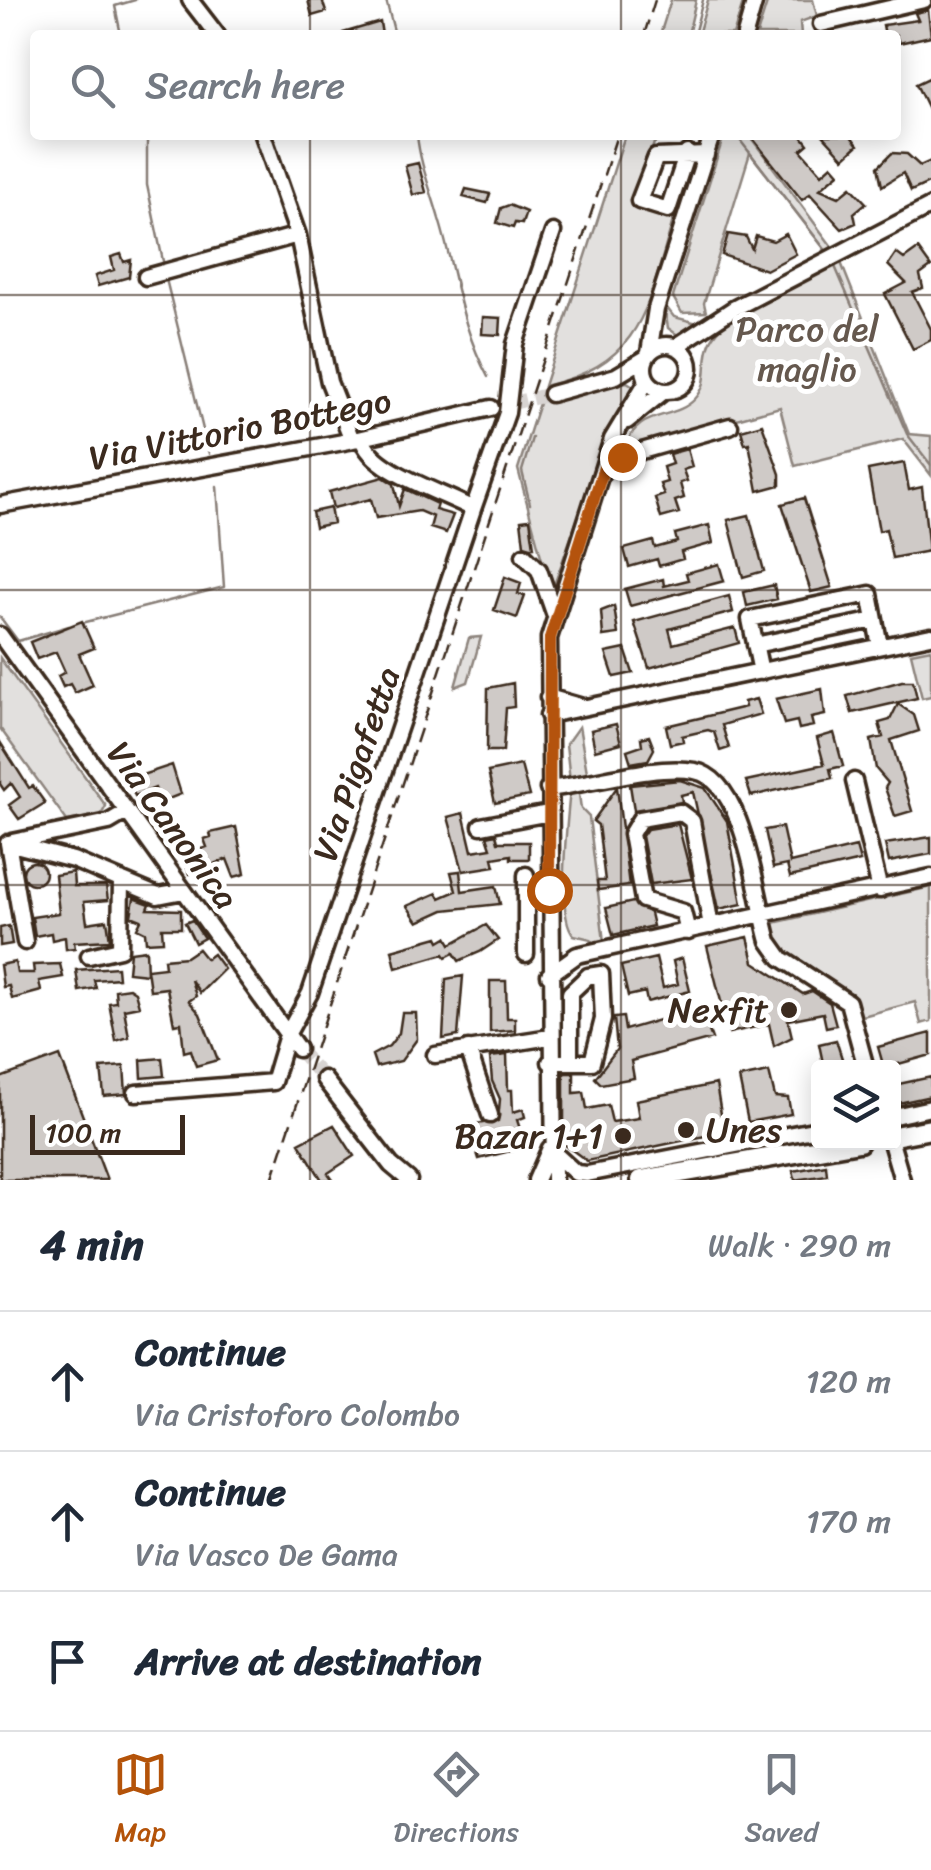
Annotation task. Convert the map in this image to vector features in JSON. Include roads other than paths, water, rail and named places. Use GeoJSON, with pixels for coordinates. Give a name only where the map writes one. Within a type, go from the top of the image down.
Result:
{"type":"FeatureCollection","features":[{"type":"Feature","properties":{"kind":"main road"},"geometry":{"type":"LineString","coordinates":[[901,1137],[931,1129]]}},
{"type":"Feature","properties":{"kind":"main road"},"geometry":{"type":"LineString","coordinates":[[640,1180],[816,1150]]}},
{"type":"Feature","properties":{"kind":"street"},"geometry":{"type":"LineString","coordinates":[[190,0],[213,30]]}},
{"type":"Feature","properties":{"kind":"street"},"geometry":{"type":"LineString","coordinates":[[746,30],[756,0]]}},
{"type":"Feature","properties":{"kind":"street"},"geometry":{"type":"LineString","coordinates":[[821,24],[924,0]]}},
{"type":"Feature","properties":{"kind":"street"},"geometry":{"type":"LineString","coordinates":[[264,140],[298,235],[317,337],[357,439],[386,468],[473,508]]}},
{"type":"Feature","properties":{"kind":"street"},"geometry":{"type":"LineString","coordinates":[[554,1180],[548,698],[554,613],[618,427],[646,380],[647,355],[656,320],[710,140]]}},
{"type":"Feature","properties":{"kind":"street"},"geometry":{"type":"LineString","coordinates":[[687,154],[706,155]]}},
{"type":"Feature","properties":{"kind":"street"},"geometry":{"type":"LineString","coordinates":[[550,394],[616,376],[647,355],[674,346],[748,301],[931,206]]}},
{"type":"Feature","properties":{"kind":"street","name":"Via Pigafetta"},"geometry":{"type":"LineString","coordinates":[[136,1093],[231,1082],[268,1085],[286,1035],[310,993],[506,413],[515,344],[553,232]]}},
{"type":"Feature","properties":{"kind":"street"},"geometry":{"type":"LineString","coordinates":[[146,277],[298,235]]}},
{"type":"Feature","properties":{"kind":"street"},"geometry":{"type":"LineString","coordinates":[[656,320],[689,361]]}},
{"type":"Feature","properties":{"kind":"street"},"geometry":{"type":"LineString","coordinates":[[618,427],[663,392],[685,384],[700,331]]}},
{"type":"Feature","properties":{"kind":"street"},"geometry":{"type":"LineString","coordinates":[[616,376],[646,380],[663,392]]}},
{"type":"Feature","properties":{"kind":"street","name":"Via Vittorio Bottego"},"geometry":{"type":"LineString","coordinates":[[0,505],[357,439],[491,408]]}},
{"type":"Feature","properties":{"kind":"street"},"geometry":{"type":"LineString","coordinates":[[606,461],[730,426]]}},
{"type":"Feature","properties":{"kind":"street"},"geometry":{"type":"LineString","coordinates":[[524,555],[538,570],[554,613]]}},
{"type":"Feature","properties":{"kind":"street"},"geometry":{"type":"LineString","coordinates":[[760,672],[750,619],[870,594],[880,646]]}},
{"type":"Feature","properties":{"kind":"street"},"geometry":{"type":"LineString","coordinates":[[755,645],[875,620]]}},
{"type":"Feature","properties":{"kind":"street","name":"Via Canonica"},"geometry":{"type":"LineString","coordinates":[[0,635],[298,1050]]}},
{"type":"Feature","properties":{"kind":"street"},"geometry":{"type":"LineString","coordinates":[[548,715],[931,636]]}},
{"type":"Feature","properties":{"kind":"street"},"geometry":{"type":"LineString","coordinates":[[548,698],[583,707]]}},
{"type":"Feature","properties":{"kind":"street"},"geometry":{"type":"LineString","coordinates":[[548,789],[681,770],[710,776],[731,798],[769,940],[781,958],[848,1002],[864,1060]]}},
{"type":"Feature","properties":{"kind":"street"},"geometry":{"type":"LineString","coordinates":[[854,781],[880,890]]}},
{"type":"Feature","properties":{"kind":"street"},"geometry":{"type":"LineString","coordinates":[[4,844],[114,820],[126,812]]}},
{"type":"Feature","properties":{"kind":"street"},"geometry":{"type":"LineString","coordinates":[[705,905],[683,912],[643,900],[631,834],[640,819],[680,812],[692,821],[711,926]]}},
{"type":"Feature","properties":{"kind":"street"},"geometry":{"type":"LineString","coordinates":[[482,826],[548,813]]}},
{"type":"Feature","properties":{"kind":"street"},"geometry":{"type":"LineString","coordinates":[[59,856],[57,838],[70,830]]}},
{"type":"Feature","properties":{"kind":"street"},"geometry":{"type":"LineString","coordinates":[[4,844],[59,856],[168,898],[184,891]]}},
{"type":"Feature","properties":{"kind":"street"},"geometry":{"type":"LineString","coordinates":[[4,844],[25,942]]}},
{"type":"Feature","properties":{"kind":"street"},"geometry":{"type":"LineString","coordinates":[[526,875],[519,912],[526,954]]}},
{"type":"Feature","properties":{"kind":"street"},"geometry":{"type":"LineString","coordinates":[[549,976],[578,955],[931,877]]}},
{"type":"Feature","properties":{"kind":"street"},"geometry":{"type":"LineString","coordinates":[[89,956],[120,949],[121,880]]}},
{"type":"Feature","properties":{"kind":"street"},"geometry":{"type":"LineString","coordinates":[[519,912],[549,911]]}},
{"type":"Feature","properties":{"kind":"street"},"geometry":{"type":"LineString","coordinates":[[683,912],[688,932]]}},
{"type":"Feature","properties":{"kind":"street"},"geometry":{"type":"LineString","coordinates":[[549,940],[578,955]]}},
{"type":"Feature","properties":{"kind":"street"},"geometry":{"type":"LineString","coordinates":[[550,1062],[570,1062],[592,1062],[600,1045],[601,974],[588,976],[570,993],[570,1062]]}},
{"type":"Feature","properties":{"kind":"street"},"geometry":{"type":"LineString","coordinates":[[435,1055],[550,1037]]}},
{"type":"Feature","properties":{"kind":"street"},"geometry":{"type":"LineString","coordinates":[[468,1048],[490,1115]]}},
{"type":"Feature","properties":{"kind":"street"},"geometry":{"type":"LineString","coordinates":[[324,1079],[391,1165],[409,1180]]}},
{"type":"Feature","properties":{"kind":"street"},"geometry":{"type":"LineString","coordinates":[[901,1114],[931,1108]]}},
{"type":"Feature","properties":{"kind":"street"},"geometry":{"type":"LineString","coordinates":[[552,1150],[576,1173],[586,1174],[811,1131]]}},
{"type":"Feature","properties":{"kind":"street"},"geometry":{"type":"LineString","coordinates":[[536,1180],[552,1150]]}},
{"type":"Feature","properties":{"kind":"street"},"geometry":{"type":"LineString","coordinates":[[895,1150],[902,1180]]}},
{"type":"Feature","properties":{"kind":"street"},"geometry":{"type":"LineString","coordinates":[[692,1174],[694,1152]]}},
{"type":"Feature","properties":{"kind":"waterway"},"geometry":{"type":"LineString","coordinates":[[120,30],[115,6],[135,0]]}},
{"type":"Feature","properties":{"kind":"waterway"},"geometry":{"type":"LineString","coordinates":[[386,0],[394,30]]}},
{"type":"Feature","properties":{"kind":"waterway"},"geometry":{"type":"LineString","coordinates":[[695,30],[703,0]]}},
{"type":"Feature","properties":{"kind":"waterway"},"geometry":{"type":"LineString","coordinates":[[147,140],[147,185],[164,266]]}},
{"type":"Feature","properties":{"kind":"waterway"},"geometry":{"type":"LineString","coordinates":[[418,140],[465,319],[488,377]]}},
{"type":"Feature","properties":{"kind":"waterway"},"geometry":{"type":"LineString","coordinates":[[740,140],[827,252]]}},
{"type":"Feature","properties":{"kind":"waterway"},"geometry":{"type":"LineString","coordinates":[[834,264],[907,434],[931,465]]}},
{"type":"Feature","properties":{"kind":"waterway"},"geometry":{"type":"LineString","coordinates":[[166,279],[209,454]]}},
{"type":"Feature","properties":{"kind":"waterway"},"geometry":{"type":"LineString","coordinates":[[530,504],[522,471],[532,438]]}},
{"type":"Feature","properties":{"kind":"waterway"},"geometry":{"type":"LineString","coordinates":[[82,623],[224,587],[217,486]]}},
{"type":"Feature","properties":{"kind":"waterway"},"geometry":{"type":"LineString","coordinates":[[0,617],[18,641],[69,626]]}},
{"type":"Feature","properties":{"kind":"tunnel"},"geometry":{"type":"LineString","coordinates":[[491,408],[551,394]]}},
{"type":"Feature","properties":{"kind":"tunnel"},"geometry":{"type":"LineString","coordinates":[[298,1049],[324,1079]]}},
{"type":"Feature","properties":{"kind":"railway"},"geometry":{"type":"LineString","coordinates":[[646,30],[655,0]]}},
{"type":"Feature","properties":{"kind":"railway"},"geometry":{"type":"LineString","coordinates":[[272,1180],[615,140]]}},
{"type":"Feature","properties":{"kind":"place","name":"Nexfit"},"geometry":{"type":"Point","coordinates":[789,1010]}},
{"type":"Feature","properties":{"kind":"place","name":"Unes"},"geometry":{"type":"Point","coordinates":[686,1130]}},
{"type":"Feature","properties":{"kind":"place","name":"Bazar 1+1"},"geometry":{"type":"Point","coordinates":[623,1136]}},
{"type":"Feature","properties":{"kind":"park label","name":"Parco del maglio"},"geometry":{"type":"Point","coordinates":[807,349]}}]}
